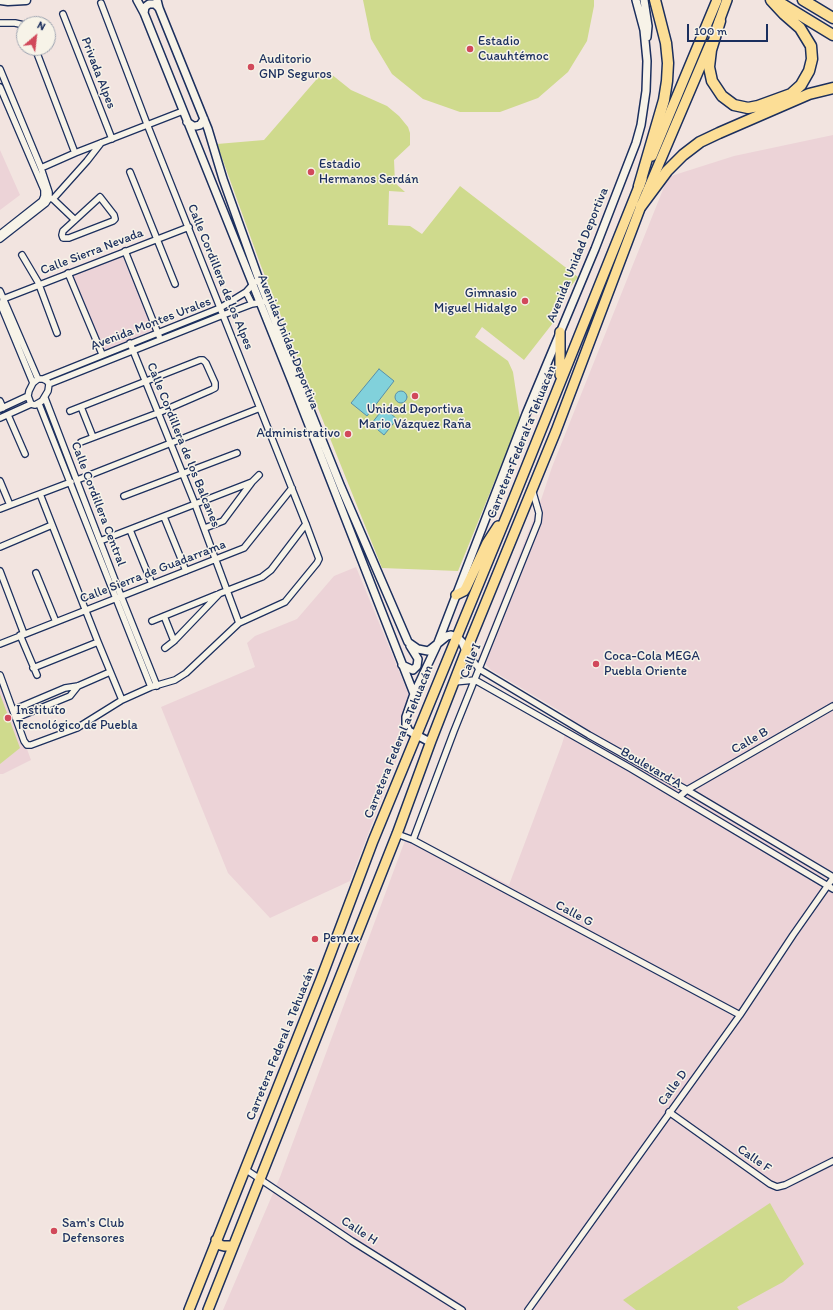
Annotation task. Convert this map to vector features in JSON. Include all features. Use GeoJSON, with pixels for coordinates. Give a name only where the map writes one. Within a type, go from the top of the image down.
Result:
{"type":"FeatureCollection","features":[{"type":"Feature","properties":{"kind":"highway"},"geometry":{"type":"LineString","coordinates":[[639,186],[664,100],[667,81],[666,43],[655,0]]}},
{"type":"Feature","properties":{"kind":"highway"},"geometry":{"type":"LineString","coordinates":[[720,21],[711,50],[709,73],[712,81],[722,96],[734,104],[748,108],[791,94],[801,85],[809,71],[812,59],[811,46],[800,28],[771,0]]}},
{"type":"Feature","properties":{"kind":"highway"},"geometry":{"type":"LineString","coordinates":[[775,0],[833,35]]}},
{"type":"Feature","properties":{"kind":"highway"},"geometry":{"type":"LineString","coordinates":[[803,0],[833,18]]}},
{"type":"Feature","properties":{"kind":"highway"},"geometry":{"type":"LineString","coordinates":[[641,206],[674,163],[700,142],[809,94],[833,88]]}},
{"type":"Feature","properties":{"kind":"main road"},"geometry":{"type":"LineString","coordinates":[[0,0],[26,0]]}},
{"type":"Feature","properties":{"kind":"main road","name":"Carretera Federal a Tehuacán"},"geometry":{"type":"LineString","coordinates":[[188,1310],[321,979],[373,841],[509,510],[639,186],[717,0]]}},
{"type":"Feature","properties":{"kind":"main road","name":"Carretera Federal a Tehuacán"},"geometry":{"type":"LineString","coordinates":[[208,1310],[397,834],[466,651],[556,431],[641,206],[720,21],[727,0]]}},
{"type":"Feature","properties":{"kind":"main road"},"geometry":{"type":"LineString","coordinates":[[560,332],[560,382]]}},
{"type":"Feature","properties":{"kind":"main road"},"geometry":{"type":"LineString","coordinates":[[456,595],[464,591],[466,588],[487,543],[509,510]]}},
{"type":"Feature","properties":{"kind":"main road"},"geometry":{"type":"LineString","coordinates":[[216,1240],[220,1245],[226,1247],[233,1246]]}},
{"type":"Feature","properties":{"kind":"main road"},"geometry":{"type":"LineString","coordinates":[[212,1250],[221,1252],[228,1258]]}},
{"type":"Feature","properties":{"kind":"street","name":"Avenida Unidad Deportiva"},"geometry":{"type":"LineString","coordinates":[[137,0],[144,13],[252,285],[255,303],[318,452],[327,472],[338,488],[408,642],[417,657],[418,665],[413,670],[402,665]]}},
{"type":"Feature","properties":{"kind":"street","name":"Avenida Unidad Deportiva"},"geometry":{"type":"LineString","coordinates":[[157,0],[204,119],[223,179],[258,277],[334,470],[338,488],[402,665],[414,694]]}},
{"type":"Feature","properties":{"kind":"street","name":"Avenida Unidad Deportiva"},"geometry":{"type":"LineString","coordinates":[[416,736],[409,731],[406,725],[406,717],[414,694],[437,645],[526,414],[595,249],[636,143],[641,125],[646,90],[647,61],[646,43],[636,0]]}},
{"type":"Feature","properties":{"kind":"street"},"geometry":{"type":"LineString","coordinates":[[644,0],[648,26],[646,43]]}},
{"type":"Feature","properties":{"kind":"street","name":"Calle Cordillera de los Alpes"},"geometry":{"type":"LineString","coordinates":[[101,3],[319,559],[285,602],[239,623]]}},
{"type":"Feature","properties":{"kind":"street"},"geometry":{"type":"LineString","coordinates":[[144,13],[145,8],[149,4],[155,4],[159,8]]}},
{"type":"Feature","properties":{"kind":"street","name":"Privada Alpes"},"geometry":{"type":"LineString","coordinates":[[63,14],[112,139]]}},
{"type":"Feature","properties":{"kind":"street"},"geometry":{"type":"LineString","coordinates":[[0,23],[16,23]]}},
{"type":"Feature","properties":{"kind":"street"},"geometry":{"type":"LineString","coordinates":[[38,56],[75,152]]}},
{"type":"Feature","properties":{"kind":"street"},"geometry":{"type":"LineString","coordinates":[[0,69],[48,184],[48,198],[46,204],[0,239]]}},
{"type":"Feature","properties":{"kind":"street"},"geometry":{"type":"LineString","coordinates":[[0,87],[48,198],[75,220]]}},
{"type":"Feature","properties":{"kind":"street"},"geometry":{"type":"LineString","coordinates":[[42,168],[75,152],[183,111]]}},
{"type":"Feature","properties":{"kind":"street"},"geometry":{"type":"LineString","coordinates":[[187,122],[193,126],[196,126],[200,125],[204,119]]}},
{"type":"Feature","properties":{"kind":"street"},"geometry":{"type":"LineString","coordinates":[[0,234],[48,198],[87,161],[101,143]]}},
{"type":"Feature","properties":{"kind":"street"},"geometry":{"type":"LineString","coordinates":[[130,172],[175,284]]}},
{"type":"Feature","properties":{"kind":"street"},"geometry":{"type":"LineString","coordinates":[[100,198],[115,217],[113,221],[70,238],[63,238],[63,231],[75,220],[100,198]]}},
{"type":"Feature","properties":{"kind":"street","name":"Calle Sierra Nevada"},"geometry":{"type":"LineString","coordinates":[[2,301],[68,273],[188,227]]}},
{"type":"Feature","properties":{"kind":"street"},"geometry":{"type":"LineString","coordinates":[[126,250],[160,340]]}},
{"type":"Feature","properties":{"kind":"street"},"geometry":{"type":"LineString","coordinates":[[22,255],[32,271],[58,333]]}},
{"type":"Feature","properties":{"kind":"street"},"geometry":{"type":"LineString","coordinates":[[68,273],[102,354]]}},
{"type":"Feature","properties":{"kind":"street","name":"Avenida Montes Urales"},"geometry":{"type":"LineString","coordinates":[[38,380],[220,308],[246,292],[258,277]]}},
{"type":"Feature","properties":{"kind":"street"},"geometry":{"type":"LineString","coordinates":[[0,291],[2,301],[38,380],[49,384],[45,398],[39,404],[31,404],[0,418]]}},
{"type":"Feature","properties":{"kind":"street"},"geometry":{"type":"LineString","coordinates":[[246,292],[255,303]]}},
{"type":"Feature","properties":{"kind":"street","name":"Avenida Montes Urales"},"geometry":{"type":"LineString","coordinates":[[49,384],[255,303],[269,304]]}},
{"type":"Feature","properties":{"kind":"street","name":"Calle Cordillera de los Balcanes"},"geometry":{"type":"LineString","coordinates":[[130,343],[205,528],[239,623]]}},
{"type":"Feature","properties":{"kind":"street"},"geometry":{"type":"LineString","coordinates":[[70,411],[203,360],[212,376],[215,388],[158,413],[81,442]]}},
{"type":"Feature","properties":{"kind":"street"},"geometry":{"type":"LineString","coordinates":[[31,404],[28,396],[30,387],[38,380]]}},
{"type":"Feature","properties":{"kind":"street"},"geometry":{"type":"LineString","coordinates":[[0,401],[1,409],[28,396]]}},
{"type":"Feature","properties":{"kind":"street","name":"Calle Cordillera Central"},"geometry":{"type":"LineString","coordinates":[[45,398],[74,481],[154,686]]}},
{"type":"Feature","properties":{"kind":"street","name":"Calle Cordillera Central"},"geometry":{"type":"LineString","coordinates":[[39,404],[100,541],[118,597]]}},
{"type":"Feature","properties":{"kind":"street"},"geometry":{"type":"LineString","coordinates":[[81,407],[93,437]]}},
{"type":"Feature","properties":{"kind":"street"},"geometry":{"type":"LineString","coordinates":[[0,509],[260,408]]}},
{"type":"Feature","properties":{"kind":"street"},"geometry":{"type":"LineString","coordinates":[[8,415],[24,454]]}},
{"type":"Feature","properties":{"kind":"street"},"geometry":{"type":"LineString","coordinates":[[318,452],[326,450]]}},
{"type":"Feature","properties":{"kind":"street"},"geometry":{"type":"LineString","coordinates":[[124,496],[237,452]]}},
{"type":"Feature","properties":{"kind":"street"},"geometry":{"type":"LineString","coordinates":[[327,472],[334,470]]}},
{"type":"Feature","properties":{"kind":"street"},"geometry":{"type":"LineString","coordinates":[[205,528],[224,521],[252,482],[260,475]]}},
{"type":"Feature","properties":{"kind":"street"},"geometry":{"type":"LineString","coordinates":[[0,481],[10,506]]}},
{"type":"Feature","properties":{"kind":"street"},"geometry":{"type":"LineString","coordinates":[[100,541],[252,482]]}},
{"type":"Feature","properties":{"kind":"street","name":"Calle Sierra de Guadarrama"},"geometry":{"type":"LineString","coordinates":[[0,644],[22,634],[244,548],[292,488]]}},
{"type":"Feature","properties":{"kind":"street","name":"Calle I"},"geometry":{"type":"LineString","coordinates":[[413,840],[454,731],[538,522],[539,512],[532,489]]}},
{"type":"Feature","properties":{"kind":"street"},"geometry":{"type":"LineString","coordinates":[[40,494],[122,700]]}},
{"type":"Feature","properties":{"kind":"street"},"geometry":{"type":"LineString","coordinates":[[164,517],[186,571]]}},
{"type":"Feature","properties":{"kind":"street"},"geometry":{"type":"LineString","coordinates":[[152,621],[227,590],[262,578],[271,570],[306,524]]}},
{"type":"Feature","properties":{"kind":"street"},"geometry":{"type":"LineString","coordinates":[[0,547],[52,525]]}},
{"type":"Feature","properties":{"kind":"street"},"geometry":{"type":"LineString","coordinates":[[130,530],[152,584]]}},
{"type":"Feature","properties":{"kind":"street"},"geometry":{"type":"LineString","coordinates":[[0,571],[33,668],[37,675]]}},
{"type":"Feature","properties":{"kind":"street"},"geometry":{"type":"LineString","coordinates":[[36,573],[56,622]]}},
{"type":"Feature","properties":{"kind":"street"},"geometry":{"type":"LineString","coordinates":[[165,648],[174,641],[221,593]]}},
{"type":"Feature","properties":{"kind":"street"},"geometry":{"type":"LineString","coordinates":[[164,616],[174,641]]}},
{"type":"Feature","properties":{"kind":"street"},"geometry":{"type":"LineString","coordinates":[[0,675],[24,741],[27,745],[31,745],[77,728],[122,700],[154,686],[175,680],[186,673],[239,623]]}},
{"type":"Feature","properties":{"kind":"street"},"geometry":{"type":"LineString","coordinates":[[408,642],[418,649],[428,651],[447,636],[451,635],[457,637],[462,642],[466,651]]}},
{"type":"Feature","properties":{"kind":"street"},"geometry":{"type":"LineString","coordinates":[[33,668],[98,642]]}},
{"type":"Feature","properties":{"kind":"street","name":"Boulevard A"},"geometry":{"type":"LineString","coordinates":[[466,651],[479,669],[577,728],[687,790],[833,878]]}},
{"type":"Feature","properties":{"kind":"street"},"geometry":{"type":"LineString","coordinates":[[13,710],[65,688],[78,686],[110,672]]}},
{"type":"Feature","properties":{"kind":"street"},"geometry":{"type":"LineString","coordinates":[[454,682],[475,680]]}},
{"type":"Feature","properties":{"kind":"street","name":"Boulevard A"},"geometry":{"type":"LineString","coordinates":[[475,680],[679,797],[830,887]]}},
{"type":"Feature","properties":{"kind":"street"},"geometry":{"type":"LineString","coordinates":[[16,718],[70,696],[78,686]]}},
{"type":"Feature","properties":{"kind":"street","name":"Calle B"},"geometry":{"type":"LineString","coordinates":[[679,797],[687,790],[833,706]]}},
{"type":"Feature","properties":{"kind":"street"},"geometry":{"type":"LineString","coordinates":[[572,736],[577,728]]}},
{"type":"Feature","properties":{"kind":"street"},"geometry":{"type":"LineString","coordinates":[[416,736],[431,741]]}},
{"type":"Feature","properties":{"kind":"street","name":"Calle G"},"geometry":{"type":"LineString","coordinates":[[397,834],[413,840],[740,1015]]}},
{"type":"Feature","properties":{"kind":"street","name":"Calle D"},"geometry":{"type":"LineString","coordinates":[[528,1310],[740,1015],[793,935],[830,887],[833,878]]}},
{"type":"Feature","properties":{"kind":"street","name":"Calle F"},"geometry":{"type":"LineString","coordinates":[[669,1112],[770,1184],[778,1187],[785,1186],[833,1161]]}},
{"type":"Feature","properties":{"kind":"street","name":"Calle H"},"geometry":{"type":"LineString","coordinates":[[245,1169],[352,1241],[462,1310]]}},
{"type":"Feature","properties":{"kind":"shaded area"},"geometry":{"type":"Polygon","coordinates":[[[833,135],[833,1310],[223,1310],[280,1177],[407,835],[422,841],[509,885],[562,744],[570,717],[491,670],[479,657],[541,500],[552,467],[668,177],[734,156],[833,135]]]}},
{"type":"Feature","properties":{"kind":"shaded area"},"geometry":{"type":"Polygon","coordinates":[[[0,150],[20,195],[0,210],[0,150]]]}},
{"type":"Feature","properties":{"kind":"shaded area"},"geometry":{"type":"Polygon","coordinates":[[[122,255],[153,330],[103,351],[71,276],[122,255]]]}},
{"type":"Feature","properties":{"kind":"shaded area"},"geometry":{"type":"Polygon","coordinates":[[[356,567],[409,695],[399,725],[404,741],[350,881],[270,918],[228,873],[161,707],[255,667],[247,643],[255,636],[297,619],[334,576],[356,567]]]}},
{"type":"Feature","properties":{"kind":"shaded area","name":"Instituto Tecnológico de Puebla"},"geometry":{"type":"Polygon","coordinates":[[[0,676],[31,760],[3,774],[0,774],[0,676]]]}},
{"type":"Feature","properties":{"kind":"green space","name":"Estadio Cuauhtémoc"},"geometry":{"type":"Polygon","coordinates":[[[363,0],[594,0],[594,6],[587,41],[568,72],[538,98],[500,112],[460,112],[423,99],[392,74],[371,39],[363,0]]]}},
{"type":"Feature","properties":{"kind":"green space","name":"Unidad Deportiva Mario Vázquez Raña"},"geometry":{"type":"Polygon","coordinates":[[[322,73],[331,74],[351,90],[387,106],[399,116],[408,127],[410,133],[410,145],[394,160],[395,183],[405,192],[389,191],[388,225],[410,226],[422,234],[460,186],[578,277],[549,314],[556,319],[524,360],[482,327],[475,337],[508,361],[513,372],[520,419],[458,571],[382,568],[261,266],[217,144],[264,140],[322,73]]]}},
{"type":"Feature","properties":{"kind":"green space"},"geometry":{"type":"Polygon","coordinates":[[[0,694],[20,748],[0,764],[0,694]]]}},
{"type":"Feature","properties":{"kind":"green space"},"geometry":{"type":"Polygon","coordinates":[[[770,1203],[804,1264],[783,1282],[737,1307],[739,1310],[636,1310],[623,1300],[770,1203]]]}},
{"type":"Feature","properties":{"kind":"water"},"geometry":{"type":"Polygon","coordinates":[[[379,369],[394,381],[367,416],[351,403],[379,369]]]}},
{"type":"Feature","properties":{"kind":"water"},"geometry":{"type":"Polygon","coordinates":[[[401,391],[405,393],[407,397],[405,401],[401,403],[397,401],[395,397],[397,393],[401,391]]]}},
{"type":"Feature","properties":{"kind":"water"},"geometry":{"type":"Polygon","coordinates":[[[384,408],[397,419],[384,435],[371,424],[384,408]]]}},
{"type":"Feature","properties":{"kind":"place","name":"Estadio Cuauhtémoc"},"geometry":{"type":"Point","coordinates":[470,49]}},
{"type":"Feature","properties":{"kind":"place","name":"Auditorio GNP Seguros"},"geometry":{"type":"Point","coordinates":[251,67]}},
{"type":"Feature","properties":{"kind":"place","name":"Estadio Hermanos Serdán"},"geometry":{"type":"Point","coordinates":[311,172]}},
{"type":"Feature","properties":{"kind":"place","name":"Gimnasio Miguel Hidalgo"},"geometry":{"type":"Point","coordinates":[525,301]}},
{"type":"Feature","properties":{"kind":"place","name":"Unidad Deportiva Mario Vázquez Raña"},"geometry":{"type":"Point","coordinates":[415,396]}},
{"type":"Feature","properties":{"kind":"place","name":"Administrativo"},"geometry":{"type":"Point","coordinates":[348,434]}},
{"type":"Feature","properties":{"kind":"place","name":"Coca-Cola MEGA Puebla Oriente"},"geometry":{"type":"Point","coordinates":[596,664]}},
{"type":"Feature","properties":{"kind":"place","name":"Instituto Tecnológico de Puebla"},"geometry":{"type":"Point","coordinates":[8,718]}},
{"type":"Feature","properties":{"kind":"place","name":"Pemex"},"geometry":{"type":"Point","coordinates":[315,939]}},
{"type":"Feature","properties":{"kind":"place","name":"Sam's Club Defensores"},"geometry":{"type":"Point","coordinates":[54,1231]}}]}
